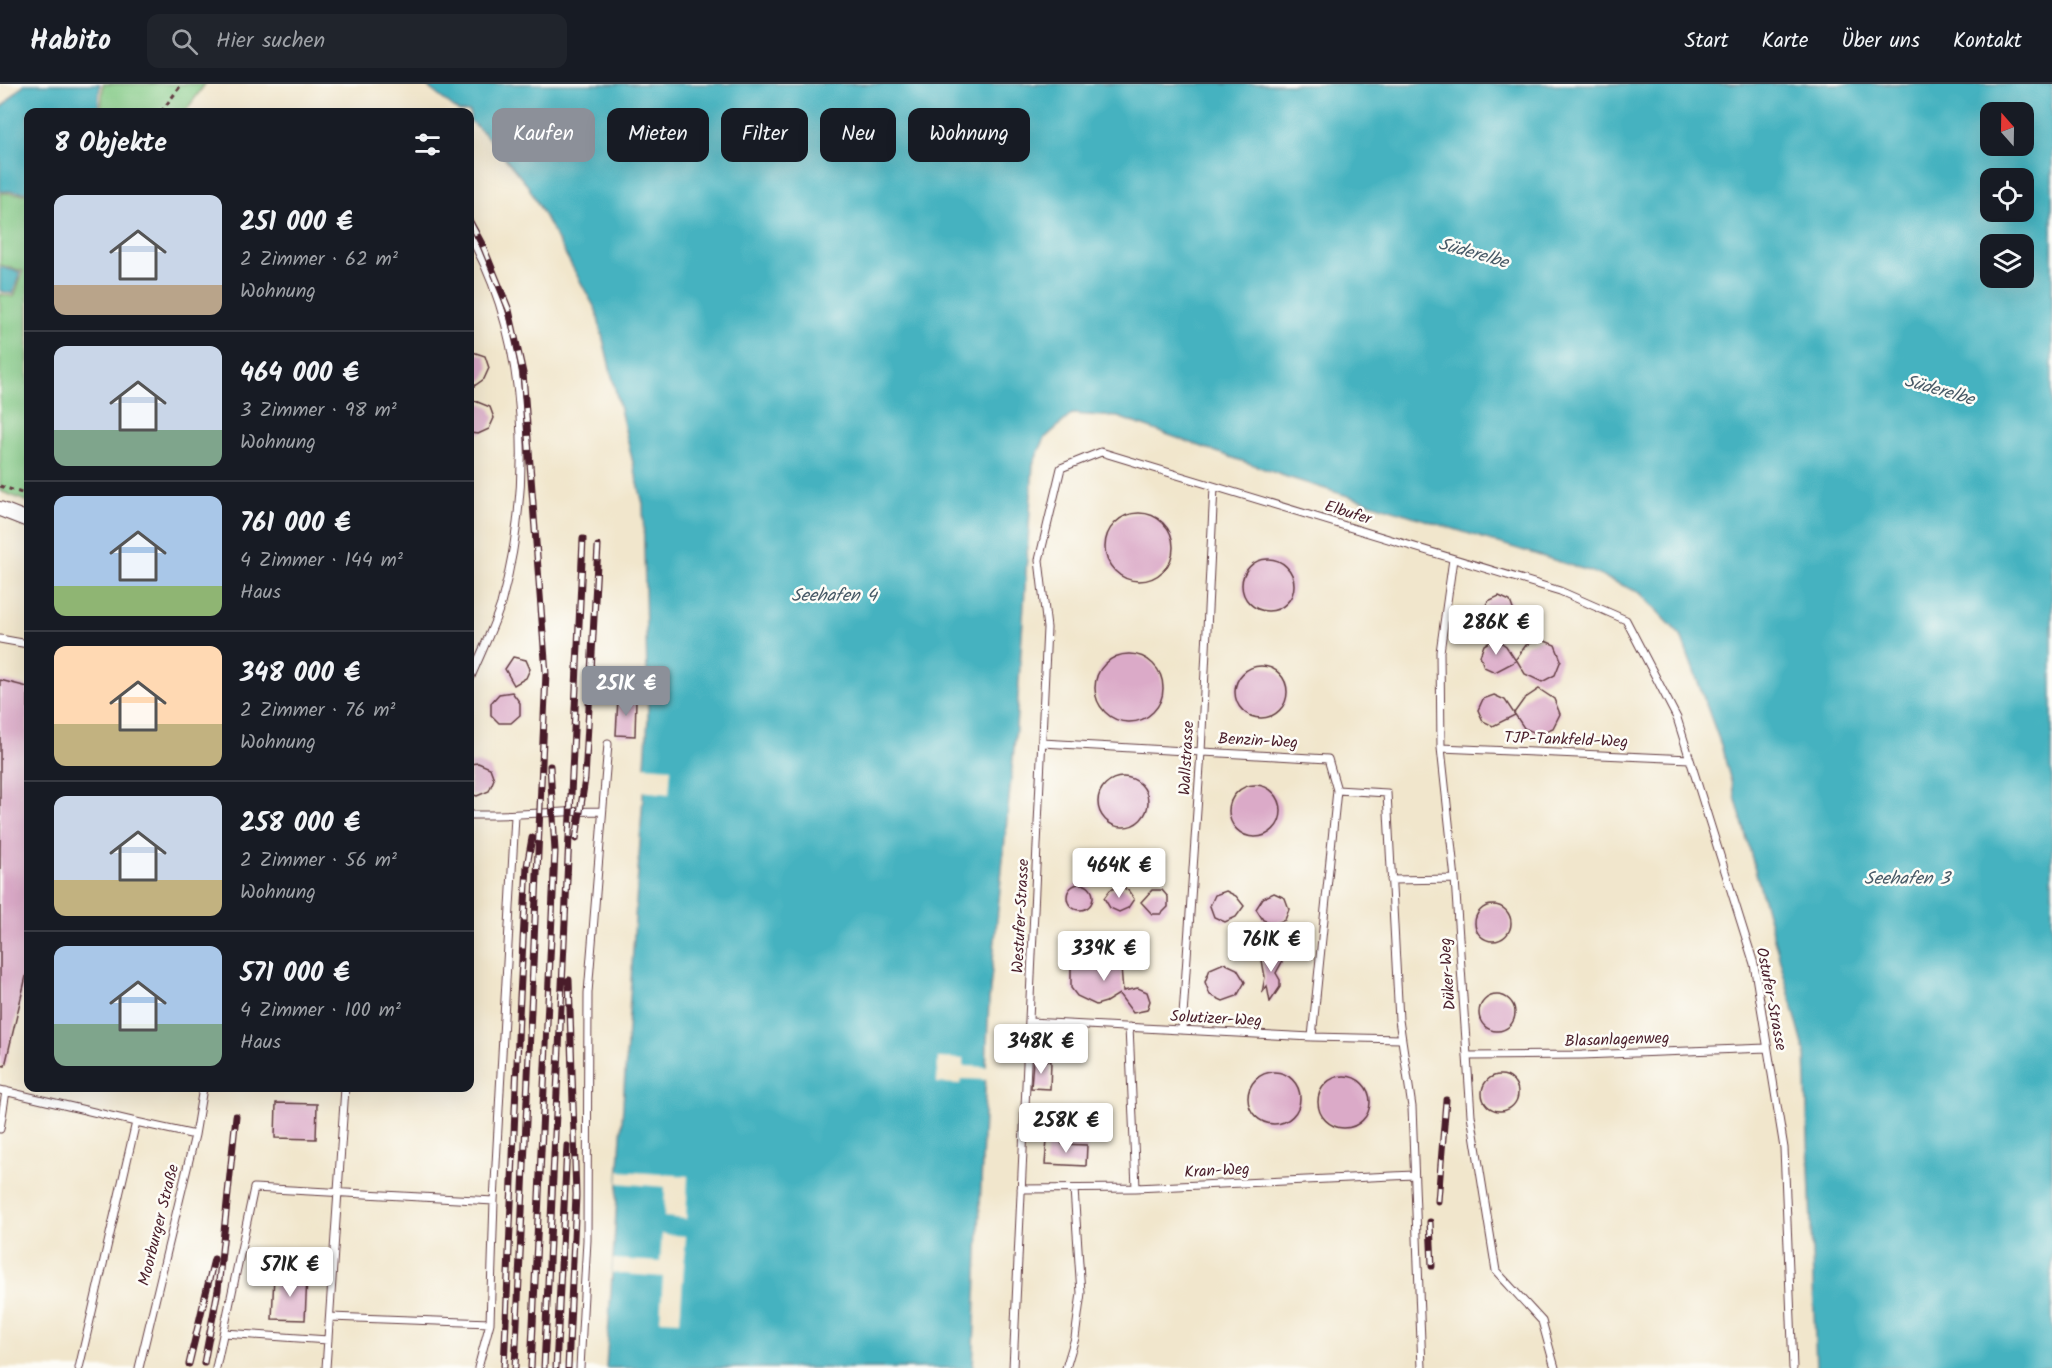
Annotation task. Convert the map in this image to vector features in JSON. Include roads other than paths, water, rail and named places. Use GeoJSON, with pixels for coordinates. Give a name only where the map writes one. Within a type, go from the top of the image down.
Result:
{"type":"FeatureCollection","features":[{"type":"Feature","properties":{"kind":"street"},"geometry":{"type":"LineString","coordinates":[[0,509],[24,518]]}},
{"type":"Feature","properties":{"kind":"lane"},"geometry":{"type":"LineString","coordinates":[[474,246],[501,312],[514,374],[521,443],[518,502],[509,566],[500,605],[474,669]]}},
{"type":"Feature","properties":{"kind":"lane","name":"Elbufer"},"geometry":{"type":"LineString","coordinates":[[1061,468],[1101,452],[1560,591],[1626,620]]}},
{"type":"Feature","properties":{"kind":"lane","name":"Westufer-Strasse"},"geometry":{"type":"LineString","coordinates":[[1013,1368],[1047,628],[1039,560],[1061,468]]}},
{"type":"Feature","properties":{"kind":"lane","name":"Wallstrasse"},"geometry":{"type":"LineString","coordinates":[[1182,1030],[1201,752],[1214,487]]}},
{"type":"Feature","properties":{"kind":"lane","name":"Düker-Weg"},"geometry":{"type":"LineString","coordinates":[[1453,559],[1440,652],[1441,748],[1455,879],[1471,1115],[1496,1271],[1542,1321],[1555,1368]]}},
{"type":"Feature","properties":{"kind":"lane","name":"Ostufer-Strasse"},"geometry":{"type":"LineString","coordinates":[[1626,620],[1677,718],[1754,964],[1784,1148],[1793,1368]]}},
{"type":"Feature","properties":{"kind":"lane"},"geometry":{"type":"LineString","coordinates":[[0,639],[24,643]]}},
{"type":"Feature","properties":{"kind":"lane","name":"Benzin-Weg"},"geometry":{"type":"LineString","coordinates":[[1042,743],[1328,759],[1336,790]]}},
{"type":"Feature","properties":{"kind":"lane"},"geometry":{"type":"LineString","coordinates":[[579,1368],[587,1240],[588,993],[608,744]]}},
{"type":"Feature","properties":{"kind":"lane","name":"TJP-Tankfeld-Weg"},"geometry":{"type":"LineString","coordinates":[[1441,748],[1690,759]]}},
{"type":"Feature","properties":{"kind":"lane"},"geometry":{"type":"LineString","coordinates":[[1312,1037],[1336,790],[1387,793],[1401,1039],[1412,1107],[1422,1368]]}},
{"type":"Feature","properties":{"kind":"lane"},"geometry":{"type":"LineString","coordinates":[[474,815],[515,816],[537,811],[601,812]]}},
{"type":"Feature","properties":{"kind":"lane"},"geometry":{"type":"LineString","coordinates":[[478,1368],[490,1323],[494,1201],[515,816]]}},
{"type":"Feature","properties":{"kind":"lane"},"geometry":{"type":"LineString","coordinates":[[1391,880],[1455,879]]}},
{"type":"Feature","properties":{"kind":"lane","name":"Solutizer-Weg"},"geometry":{"type":"LineString","coordinates":[[1030,1022],[1312,1037],[1401,1039]]}},
{"type":"Feature","properties":{"kind":"lane"},"geometry":{"type":"LineString","coordinates":[[1130,1027],[1136,1188]]}},
{"type":"Feature","properties":{"kind":"lane","name":"Blasanlagenweg"},"geometry":{"type":"LineString","coordinates":[[1467,1056],[1582,1055],[1767,1048]]}},
{"type":"Feature","properties":{"kind":"lane"},"geometry":{"type":"LineString","coordinates":[[0,1129],[3,1090],[195,1135]]}},
{"type":"Feature","properties":{"kind":"lane","name":"Moorburger Straße"},"geometry":{"type":"LineString","coordinates":[[139,1368],[195,1135],[202,1092]]}},
{"type":"Feature","properties":{"kind":"lane"},"geometry":{"type":"LineString","coordinates":[[326,1368],[345,1092]]}},
{"type":"Feature","properties":{"kind":"lane"},"geometry":{"type":"LineString","coordinates":[[79,1368],[136,1122]]}},
{"type":"Feature","properties":{"kind":"lane","name":"Kran-Weg"},"geometry":{"type":"LineString","coordinates":[[1021,1189],[1136,1188],[1414,1175]]}},
{"type":"Feature","properties":{"kind":"lane"},"geometry":{"type":"LineString","coordinates":[[216,1368],[254,1188],[494,1201]]}},
{"type":"Feature","properties":{"kind":"lane"},"geometry":{"type":"LineString","coordinates":[[1066,1368],[1075,1338],[1081,1293],[1074,1189]]}},
{"type":"Feature","properties":{"kind":"lane"},"geometry":{"type":"LineString","coordinates":[[330,1317],[490,1323]]}},
{"type":"Feature","properties":{"kind":"lane"},"geometry":{"type":"LineString","coordinates":[[224,1333],[328,1340]]}},
{"type":"Feature","properties":{"kind":"water"},"geometry":{"type":"Polygon","coordinates":[[[24,84],[100,84],[98,108],[24,108],[24,192],[0,191],[0,109],[24,84]]]}},
{"type":"Feature","properties":{"kind":"water"},"geometry":{"type":"Polygon","coordinates":[[[424,84],[2052,84],[2052,1368],[1816,1368],[1805,1052],[1721,745],[1681,636],[1640,593],[1592,572],[1287,477],[1118,417],[1072,414],[1045,438],[1033,464],[1016,728],[989,1000],[973,1368],[606,1368],[648,718],[643,504],[596,310],[528,186],[508,162],[595,162],[595,108],[492,108],[492,143],[474,124],[474,108],[454,108],[424,84]]]}},
{"type":"Feature","properties":{"kind":"water"},"geometry":{"type":"Polygon","coordinates":[[[0,267],[20,272],[13,294],[0,291],[0,267]]]}},
{"type":"Feature","properties":{"kind":"railway"},"geometry":{"type":"LineString","coordinates":[[474,229],[509,310],[523,373],[546,673],[515,1368]]}},
{"type":"Feature","properties":{"kind":"railway"},"geometry":{"type":"LineString","coordinates":[[544,1368],[583,539]]}},
{"type":"Feature","properties":{"kind":"railway"},"geometry":{"type":"LineString","coordinates":[[576,839],[585,779],[598,546]]}},
{"type":"Feature","properties":{"kind":"railway"},"geometry":{"type":"LineString","coordinates":[[531,1368],[555,851],[550,766]]}},
{"type":"Feature","properties":{"kind":"railway"},"geometry":{"type":"LineString","coordinates":[[504,1368],[519,1016],[527,866],[532,838]]}},
{"type":"Feature","properties":{"kind":"railway"},"geometry":{"type":"LineString","coordinates":[[568,1368],[576,1195],[569,980]]}},
{"type":"Feature","properties":{"kind":"railway"},"geometry":{"type":"LineString","coordinates":[[1438,1201],[1446,1100]]}},
{"type":"Feature","properties":{"kind":"railway"},"geometry":{"type":"LineString","coordinates":[[204,1363],[218,1290],[236,1116]]}},
{"type":"Feature","properties":{"kind":"railway"},"geometry":{"type":"LineString","coordinates":[[556,1368],[567,1146]]}},
{"type":"Feature","properties":{"kind":"railway"},"geometry":{"type":"LineString","coordinates":[[1430,1222],[1432,1266]]}},
{"type":"Feature","properties":{"kind":"railway"},"geometry":{"type":"LineString","coordinates":[[189,1364],[214,1259]]}},
{"type":"Feature","properties":{"kind":"water label","name":"Süderelbe"},"geometry":{"type":"Point","coordinates":[1473,254]}},
{"type":"Feature","properties":{"kind":"water label","name":"Süderelbe"},"geometry":{"type":"Point","coordinates":[1939,391]}},
{"type":"Feature","properties":{"kind":"water label","name":"Seehafen 4"},"geometry":{"type":"Point","coordinates":[834,596]}},
{"type":"Feature","properties":{"kind":"water label","name":"Seehafen 3"},"geometry":{"type":"Point","coordinates":[1907,879]}}]}
